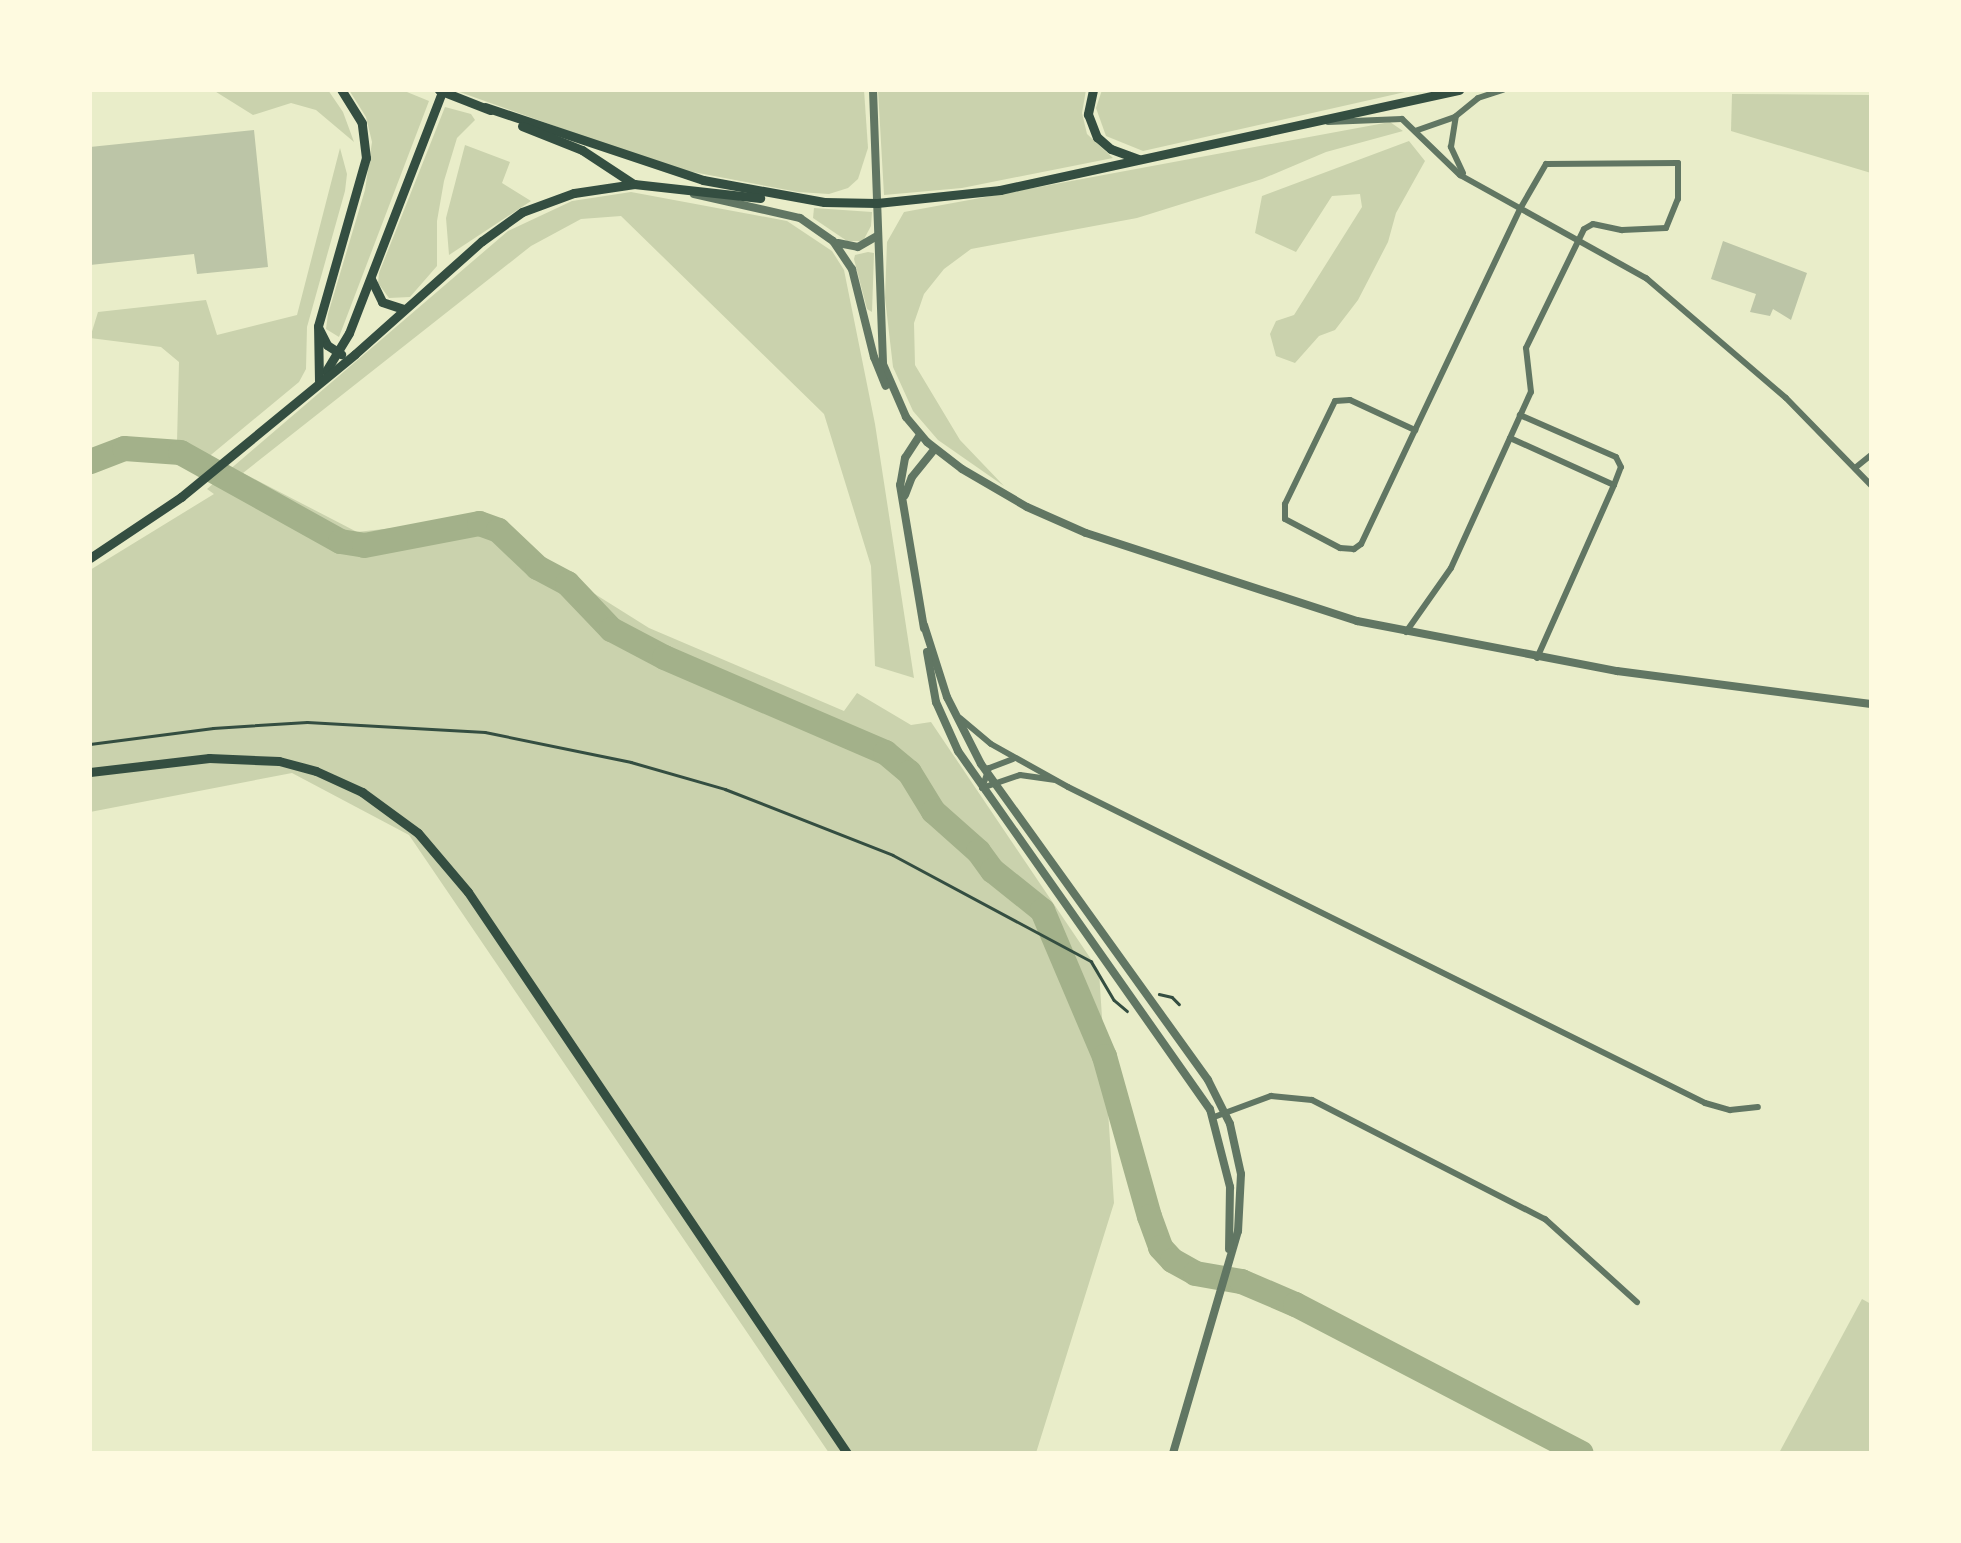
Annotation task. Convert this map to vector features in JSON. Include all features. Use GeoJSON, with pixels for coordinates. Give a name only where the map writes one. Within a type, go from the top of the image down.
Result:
{"type":"FeatureCollection","features":[{"type":"Feature","properties":{"kind":"main road"},"geometry":{"type":"LineString","coordinates":[[319,381],[318,326],[366,158],[362,123],[341,90]]}},
{"type":"Feature","properties":{"kind":"main road"},"geometry":{"type":"LineString","coordinates":[[319,381],[339,354],[440,90],[676,172],[824,202]]}},
{"type":"Feature","properties":{"kind":"main road"},"geometry":{"type":"LineString","coordinates":[[1093,90],[1088,114],[1098,138],[1118,152],[1146,160]]}},
{"type":"Feature","properties":{"kind":"main road"},"geometry":{"type":"LineString","coordinates":[[90,558],[181,497],[355,354],[482,241],[522,212],[574,192],[634,184],[824,202],[877,203],[989,192],[1459,90]]}},
{"type":"Feature","properties":{"kind":"main road"},"geometry":{"type":"LineString","coordinates":[[485,107],[582,150],[634,184]]}},
{"type":"Feature","properties":{"kind":"main road"},"geometry":{"type":"LineString","coordinates":[[370,277],[382,302],[406,309]]}},
{"type":"Feature","properties":{"kind":"main road"},"geometry":{"type":"LineString","coordinates":[[318,326],[327,345],[339,354],[355,354]]}},
{"type":"Feature","properties":{"kind":"main road"},"geometry":{"type":"LineString","coordinates":[[90,772],[209,758],[279,761],[316,771],[362,792],[418,833],[468,892],[847,1453]]}},
{"type":"Feature","properties":{"kind":"street"},"geometry":{"type":"LineString","coordinates":[[873,90],[882,355],[896,403]]}},
{"type":"Feature","properties":{"kind":"street"},"geometry":{"type":"LineString","coordinates":[[1414,131],[1456,116],[1478,98],[1503,90]]}},
{"type":"Feature","properties":{"kind":"street"},"geometry":{"type":"LineString","coordinates":[[1312,122],[1390,116],[1402,119],[1471,181],[1668,294],[1793,404],[1871,485]]}},
{"type":"Feature","properties":{"kind":"street"},"geometry":{"type":"LineString","coordinates":[[1456,116],[1451,147],[1456,164],[1471,181]]}},
{"type":"Feature","properties":{"kind":"street"},"geometry":{"type":"LineString","coordinates":[[1405,633],[1451,568],[1510,438],[1533,385],[1526,348],[1579,240],[1591,224],[1625,230],[1666,228],[1678,199],[1678,163],[1549,162],[1520,209],[1415,430],[1354,549],[1340,548],[1285,519],[1285,504],[1335,401],[1350,400],[1415,430]]}},
{"type":"Feature","properties":{"kind":"street"},"geometry":{"type":"LineString","coordinates":[[654,185],[800,218],[834,241],[858,246],[878,236]]}},
{"type":"Feature","properties":{"kind":"street"},"geometry":{"type":"LineString","coordinates":[[834,241],[852,269],[878,370],[920,435],[935,449],[1013,499],[1086,533],[1318,611],[1405,633],[1538,658],[1871,704]]}},
{"type":"Feature","properties":{"kind":"street"},"geometry":{"type":"LineString","coordinates":[[1520,415],[1616,457],[1621,467],[1538,658]]}},
{"type":"Feature","properties":{"kind":"street"},"geometry":{"type":"LineString","coordinates":[[920,435],[902,469],[936,702],[953,743],[982,788],[1194,1081],[1214,1117],[1231,1196],[1227,1264]]}},
{"type":"Feature","properties":{"kind":"street"},"geometry":{"type":"LineString","coordinates":[[1510,438],[1614,485]]}},
{"type":"Feature","properties":{"kind":"street"},"geometry":{"type":"LineString","coordinates":[[905,506],[910,481],[935,449]]}},
{"type":"Feature","properties":{"kind":"street"},"geometry":{"type":"LineString","coordinates":[[1855,468],[1871,455]]}},
{"type":"Feature","properties":{"kind":"street"},"geometry":{"type":"LineString","coordinates":[[924,625],[952,707],[985,772],[1150,998],[1226,1112],[1242,1192],[1238,1231],[1172,1453]]}},
{"type":"Feature","properties":{"kind":"street"},"geometry":{"type":"LineString","coordinates":[[952,707],[984,739],[1068,787],[1705,1102],[1730,1110],[1758,1107]]}},
{"type":"Feature","properties":{"kind":"street"},"geometry":{"type":"LineString","coordinates":[[982,788],[985,772],[1002,761],[1020,760]]}},
{"type":"Feature","properties":{"kind":"street"},"geometry":{"type":"LineString","coordinates":[[982,788],[1025,775],[1068,787]]}},
{"type":"Feature","properties":{"kind":"street"},"geometry":{"type":"LineString","coordinates":[[1214,1117],[1282,1095],[1322,1105],[1545,1219],[1638,1302]]}},
{"type":"Feature","properties":{"kind":"path"},"geometry":{"type":"LineString","coordinates":[[90,744],[213,728],[308,722],[485,732],[551,743],[725,789],[893,855],[1091,961],[1122,1009],[1139,1006]]}},
{"type":"Feature","properties":{"kind":"path"},"geometry":{"type":"LineString","coordinates":[[1150,998],[1162,994],[1179,1004]]}},
{"type":"Feature","properties":{"kind":"green space"},"geometry":{"type":"Polygon","coordinates":[[[213,90],[328,90],[343,112],[354,142],[316,110],[291,103],[253,115],[213,90]]]}},
{"type":"Feature","properties":{"kind":"green space"},"geometry":{"type":"Polygon","coordinates":[[[349,90],[402,90],[429,101],[339,337],[326,329],[328,314],[365,190],[372,142],[366,117],[349,90]]]}},
{"type":"Feature","properties":{"kind":"green space"},"geometry":{"type":"Polygon","coordinates":[[[454,90],[864,90],[868,148],[858,179],[848,188],[829,194],[798,192],[672,168],[454,90]]]}},
{"type":"Feature","properties":{"kind":"green space"},"geometry":{"type":"Polygon","coordinates":[[[878,90],[1086,90],[1082,113],[1087,134],[1113,158],[962,188],[884,195],[878,90]]]}},
{"type":"Feature","properties":{"kind":"green space"},"geometry":{"type":"Polygon","coordinates":[[[1102,90],[1414,90],[1143,151],[1106,136],[1096,108],[1102,90]]]}},
{"type":"Feature","properties":{"kind":"green space"},"geometry":{"type":"Polygon","coordinates":[[[1732,94],[1871,95],[1871,173],[1731,131],[1732,94]]]}},
{"type":"Feature","properties":{"kind":"green space"},"geometry":{"type":"Polygon","coordinates":[[[445,107],[471,114],[475,120],[457,138],[444,181],[437,221],[437,266],[410,297],[389,298],[378,283],[379,273],[445,107]]]}},
{"type":"Feature","properties":{"kind":"green space"},"geometry":{"type":"Polygon","coordinates":[[[1390,122],[1403,131],[1326,152],[1262,179],[1137,218],[971,249],[944,269],[924,294],[914,323],[915,365],[960,440],[1004,486],[938,440],[913,411],[893,367],[885,298],[887,242],[904,212],[1390,122]]]}},
{"type":"Feature","properties":{"kind":"green space"},"geometry":{"type":"Polygon","coordinates":[[[1409,141],[1425,161],[1396,213],[1388,242],[1358,300],[1335,330],[1319,336],[1295,363],[1276,356],[1270,334],[1276,321],[1294,315],[1362,207],[1360,194],[1332,196],[1296,252],[1255,233],[1262,196],[1409,141]]]}},
{"type":"Feature","properties":{"kind":"green space"},"geometry":{"type":"Polygon","coordinates":[[[465,145],[510,162],[502,183],[531,201],[449,255],[446,218],[465,145]]]}},
{"type":"Feature","properties":{"kind":"green space"},"geometry":{"type":"Polygon","coordinates":[[[340,148],[347,174],[345,191],[307,327],[306,369],[299,382],[206,459],[177,442],[179,362],[161,347],[90,338],[98,312],[206,300],[217,335],[297,315],[340,148]]]}},
{"type":"Feature","properties":{"kind":"green space"},"geometry":{"type":"Polygon","coordinates":[[[631,192],[787,221],[832,251],[844,270],[875,424],[914,678],[875,666],[871,566],[824,414],[621,216],[581,219],[531,246],[243,473],[357,532],[492,517],[539,559],[649,628],[844,711],[857,693],[911,725],[931,722],[1099,971],[1114,1203],[1036,1453],[829,1453],[409,835],[292,773],[90,812],[90,570],[214,494],[207,489],[508,231],[572,201],[631,192]]]}},
{"type":"Feature","properties":{"kind":"green space"},"geometry":{"type":"Polygon","coordinates":[[[814,208],[872,212],[871,226],[863,241],[847,241],[813,218],[814,208]]]}},
{"type":"Feature","properties":{"kind":"green space"},"geometry":{"type":"Polygon","coordinates":[[[874,253],[872,312],[867,309],[854,259],[855,255],[874,253]]]}},
{"type":"Feature","properties":{"kind":"green space"},"geometry":{"type":"Polygon","coordinates":[[[1862,1299],[1871,1304],[1871,1453],[1779,1453],[1862,1299]]]}},
{"type":"Feature","properties":{"kind":"building"},"geometry":{"type":"Polygon","coordinates":[[[254,130],[268,267],[197,274],[194,254],[90,265],[90,147],[254,130]]]}},
{"type":"Feature","properties":{"kind":"building"},"geometry":{"type":"Polygon","coordinates":[[[1723,241],[1807,273],[1791,320],[1773,309],[1770,316],[1750,312],[1756,294],[1711,279],[1723,241]]]}},
{"type":"Feature","properties":{"kind":"waterway"},"geometry":{"type":"LineString","coordinates":[[90,461],[124,448],[180,452],[340,541],[364,545],[479,523],[498,530],[537,567],[567,583],[611,629],[664,657],[885,752],[909,772],[933,811],[978,851],[992,870],[1042,910],[1104,1056],[1149,1216],[1160,1247],[1172,1260],[1195,1273],[1241,1281],[1295,1304],[1581,1453]]}}]}
